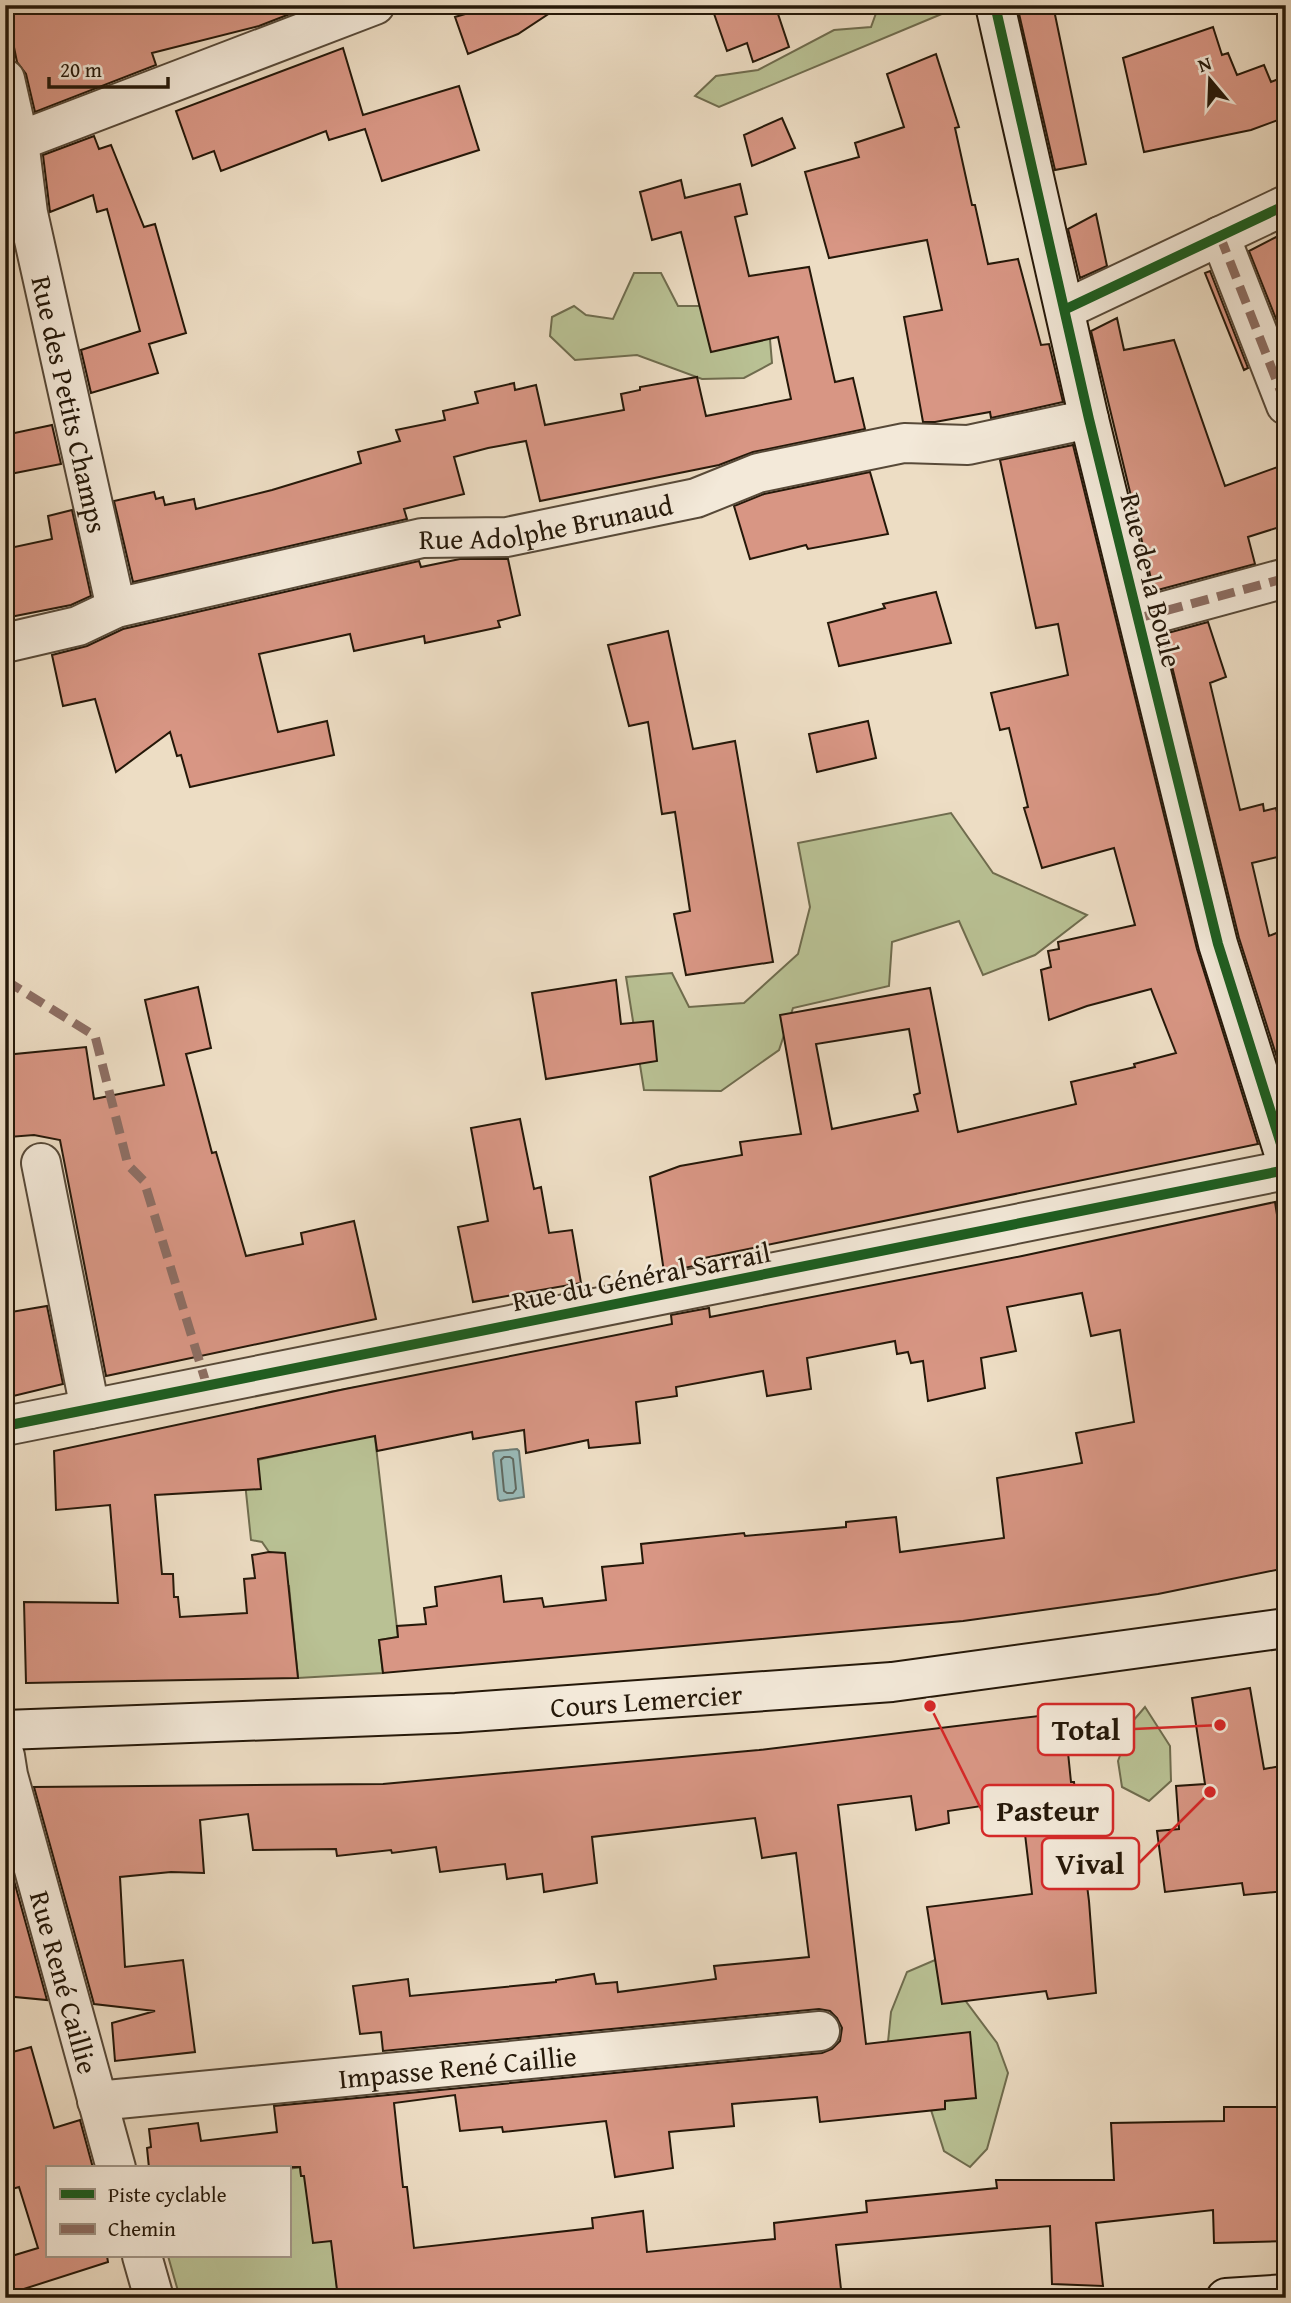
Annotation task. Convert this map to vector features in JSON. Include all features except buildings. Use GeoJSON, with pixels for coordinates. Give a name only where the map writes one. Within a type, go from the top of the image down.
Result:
{"type":"FeatureCollection","features":[{"type":"Feature","properties":{"kind":"street"},"geometry":{"type":"LineString","coordinates":[[19,141],[375,5]]}},
{"type":"Feature","properties":{"kind":"street","name":"Rue de la Boule"},"geometry":{"type":"LineString","coordinates":[[995,5],[1089,419],[1218,944],[1286,1160]]}},
{"type":"Feature","properties":{"kind":"street","name":"Rue des Petits Champs"},"geometry":{"type":"LineString","coordinates":[[5,79],[19,141],[17,215],[116,608]]}},
{"type":"Feature","properties":{"kind":"street"},"geometry":{"type":"LineString","coordinates":[[1066,309],[1286,205]]}},
{"type":"Feature","properties":{"kind":"street"},"geometry":{"type":"LineString","coordinates":[[1220,236],[1286,405]]}},
{"type":"Feature","properties":{"kind":"street","name":"Rue Adolphe Brunaud"},"geometry":{"type":"LineString","coordinates":[[5,643],[78,626],[116,608],[422,538],[507,537],[696,498],[758,473],[904,443],[968,445],[1089,419]]}},
{"type":"Feature","properties":{"kind":"street"},"geometry":{"type":"LineString","coordinates":[[1139,618],[1286,578]]}},
{"type":"Feature","properties":{"kind":"street"},"geometry":{"type":"LineString","coordinates":[[41,1163],[90,1409]]}},
{"type":"Feature","properties":{"kind":"street","name":"Rue du Général Sarrail"},"geometry":{"type":"LineString","coordinates":[[5,1426],[1286,1170]]}},
{"type":"Feature","properties":{"kind":"street","name":"Cours Lemercier"},"geometry":{"type":"LineString","coordinates":[[5,1730],[456,1713],[892,1682],[1286,1628]]}},
{"type":"Feature","properties":{"kind":"street","name":"Rue René Caillie"},"geometry":{"type":"LineString","coordinates":[[5,1756],[115,2166]]}},
{"type":"Feature","properties":{"kind":"street","name":"Impasse René Caillie"},"geometry":{"type":"LineString","coordinates":[[97,2101],[820,2031]]}},
{"type":"Feature","properties":{"kind":"street"},"geometry":{"type":"LineString","coordinates":[[143,2258],[154,2298]]}},
{"type":"Feature","properties":{"kind":"street"},"geometry":{"type":"LineString","coordinates":[[1226,2298],[1286,2294]]}},
{"type":"Feature","properties":{"kind":"green space"},"geometry":{"type":"Polygon","coordinates":[[[879,5],[956,5],[956,8],[719,107],[695,96],[716,76],[758,70],[834,30],[871,27],[879,5]]]}},
{"type":"Feature","properties":{"kind":"green space"},"geometry":{"type":"Polygon","coordinates":[[[634,273],[661,273],[678,306],[738,306],[768,316],[772,363],[744,378],[702,379],[637,355],[575,360],[550,336],[552,317],[574,306],[586,315],[613,319],[634,273]]]}},
{"type":"Feature","properties":{"kind":"green space"},"geometry":{"type":"Polygon","coordinates":[[[951,813],[993,873],[1087,915],[1035,955],[983,975],[959,921],[892,942],[889,986],[793,1008],[779,1050],[721,1091],[644,1090],[626,977],[672,973],[689,1007],[744,1003],[798,954],[810,907],[798,843],[951,813]]]}},
{"type":"Feature","properties":{"kind":"green space"},"geometry":{"type":"Polygon","coordinates":[[[357,1387],[371,1403],[398,1637],[379,1640],[383,1673],[298,1678],[289,1586],[272,1587],[269,1552],[262,1542],[251,1540],[243,1463],[337,1443],[329,1392],[357,1387]]]}},
{"type":"Feature","properties":{"kind":"green space"},"geometry":{"type":"Polygon","coordinates":[[[1145,1707],[1170,1746],[1171,1781],[1149,1801],[1122,1787],[1118,1761],[1132,1722],[1145,1707]]]}},
{"type":"Feature","properties":{"kind":"green space"},"geometry":{"type":"Polygon","coordinates":[[[935,1960],[997,2043],[1008,2073],[987,2149],[970,2167],[944,2151],[931,2110],[888,2042],[891,2012],[907,1972],[935,1960]]]}},
{"type":"Feature","properties":{"kind":"green space"},"geometry":{"type":"Polygon","coordinates":[[[300,2167],[301,2175],[324,2174],[338,2296],[180,2298],[169,2258],[290,2258],[290,2169],[300,2167]]]}},
{"type":"Feature","properties":{"kind":"water"},"geometry":{"type":"Polygon","coordinates":[[[517,1449],[524,1497],[500,1501],[493,1453],[517,1449]]]}},
{"type":"Feature","properties":{"kind":"marked path"},"geometry":{"type":"LineString","coordinates":[[1220,236],[1286,405]]}},
{"type":"Feature","properties":{"kind":"marked path"},"geometry":{"type":"LineString","coordinates":[[1139,618],[1286,578]]}},
{"type":"Feature","properties":{"kind":"marked path"},"geometry":{"type":"LineString","coordinates":[[5,980],[95,1036],[128,1165],[144,1181],[207,1386]]}},
{"type":"Feature","properties":{"kind":"cycle path"},"geometry":{"type":"LineString","coordinates":[[995,5],[1089,419],[1218,944],[1286,1160]]}},
{"type":"Feature","properties":{"kind":"cycle path"},"geometry":{"type":"LineString","coordinates":[[1066,309],[1286,205]]}},
{"type":"Feature","properties":{"kind":"cycle path"},"geometry":{"type":"LineString","coordinates":[[5,1426],[1286,1170]]}},
{"type":"Feature","properties":{"kind":"place","name":"Pasteur"},"geometry":{"type":"Point","coordinates":[930,1706]}},
{"type":"Feature","properties":{"kind":"place","name":"Total"},"geometry":{"type":"Point","coordinates":[1220,1725]}},
{"type":"Feature","properties":{"kind":"place","name":"Vival"},"geometry":{"type":"Point","coordinates":[1210,1792]}}]}
